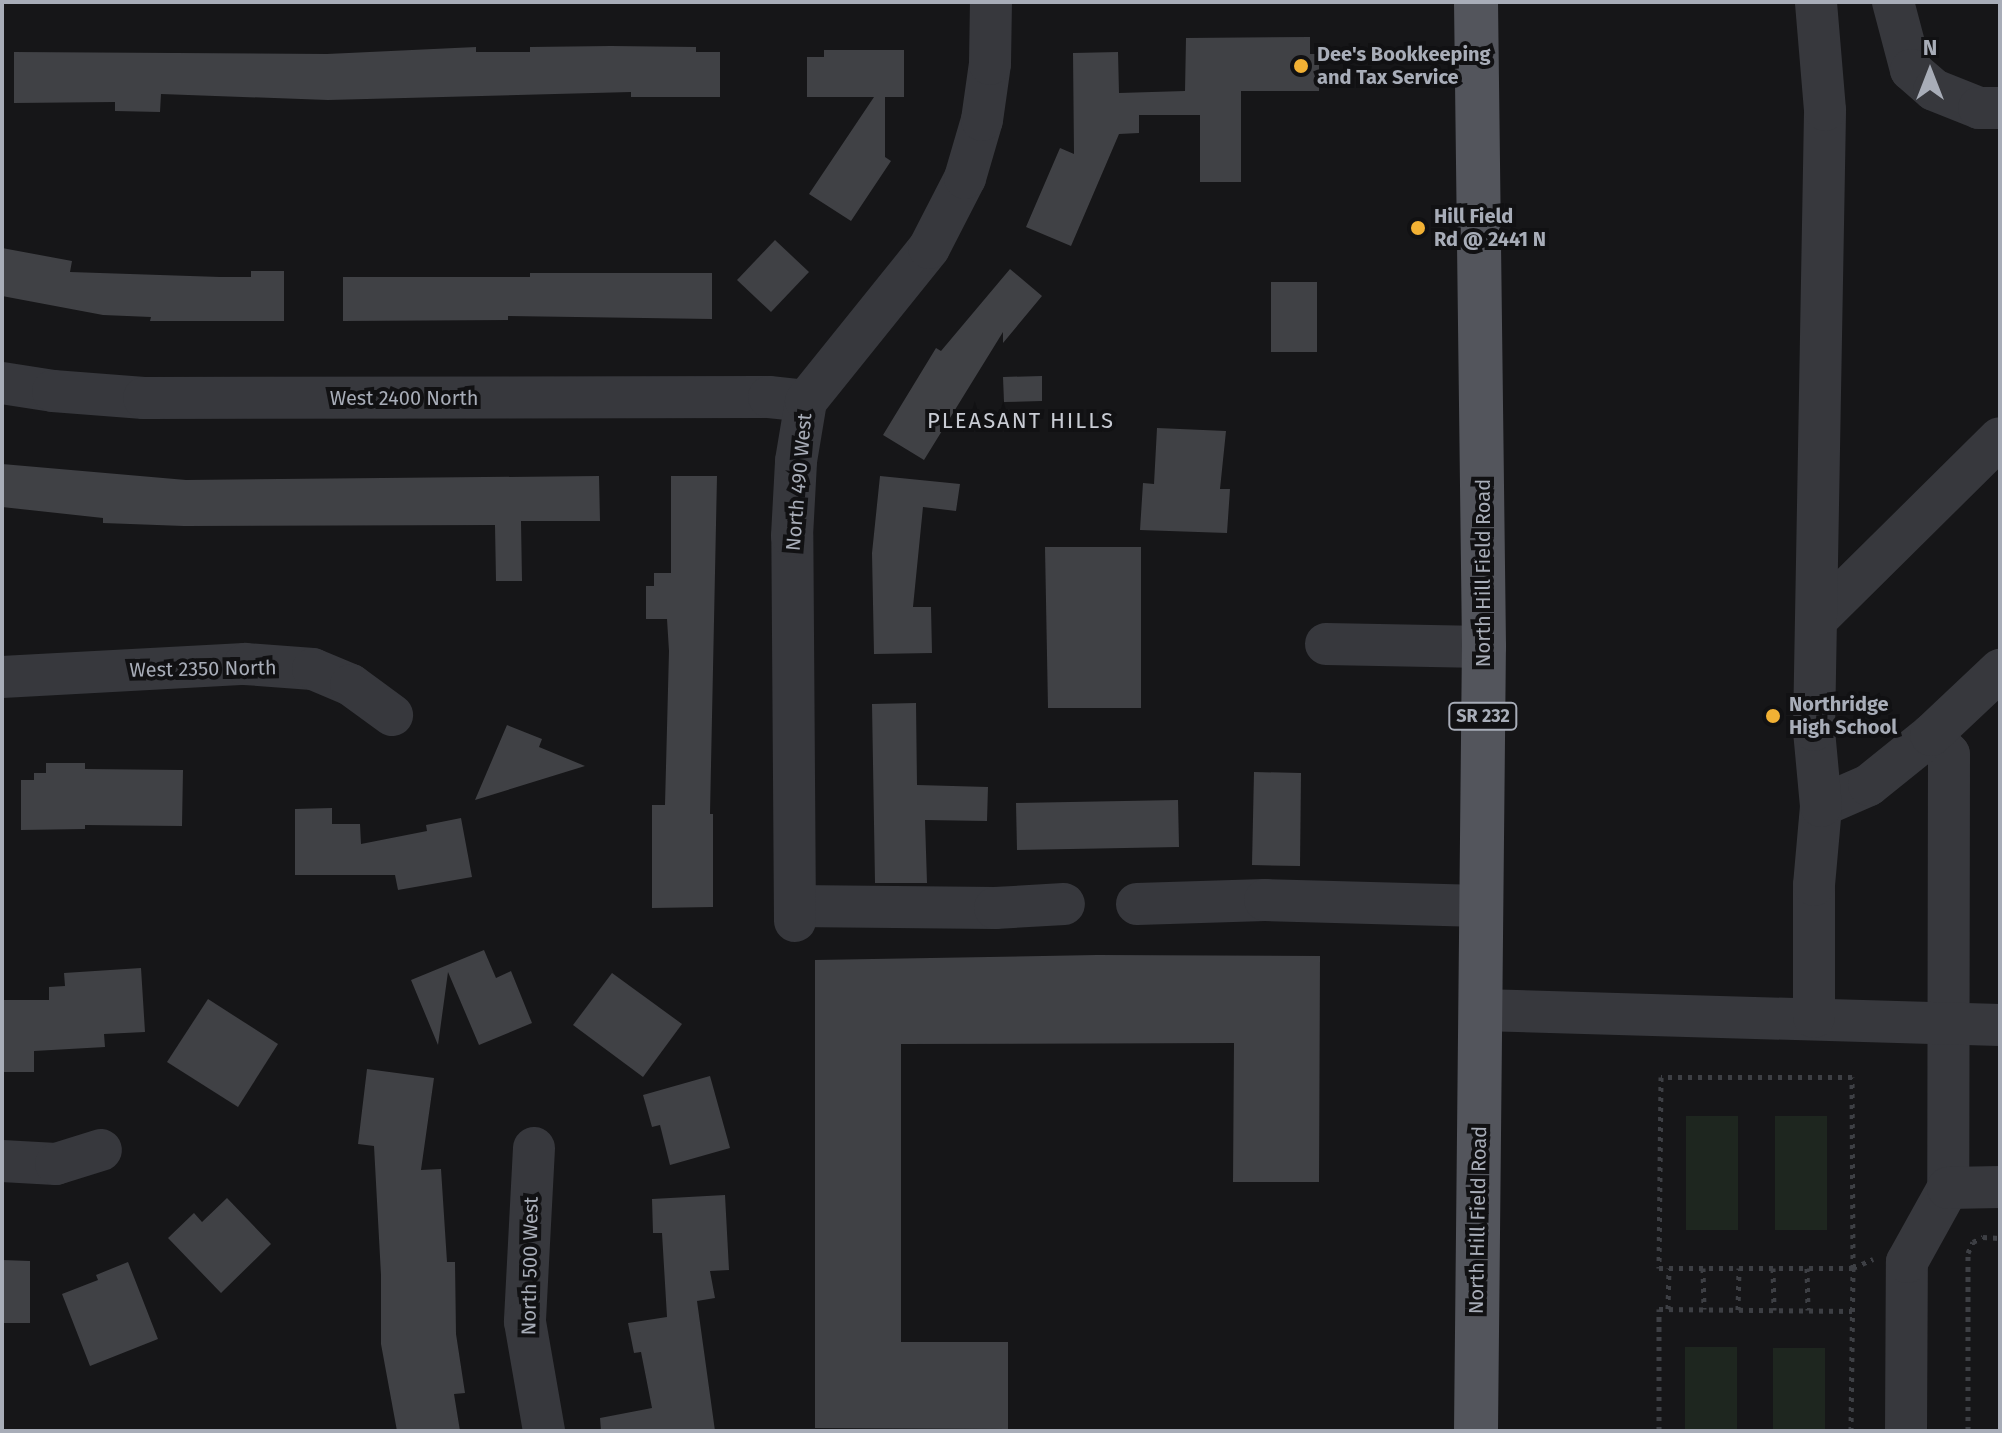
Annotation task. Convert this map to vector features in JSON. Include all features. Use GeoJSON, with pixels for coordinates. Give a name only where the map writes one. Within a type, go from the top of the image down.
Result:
{"type":"FeatureCollection","features":[{"type":"Feature","properties":{"kind":"main road","name":"North Hill Field Road"},"geometry":{"type":"LineString","coordinates":[[1476,2],[1484,647],[1476,1431]]}},
{"type":"Feature","properties":{"kind":"street","name":"North 490 West"},"geometry":{"type":"LineString","coordinates":[[991,2],[988,78],[982,120],[965,178],[929,248],[806,401],[796,461],[792,536],[795,914],[1064,904]]}},
{"type":"Feature","properties":{"kind":"street"},"geometry":{"type":"LineString","coordinates":[[1814,1017],[1814,885],[1821,806],[1814,730],[1825,110],[1816,2]]}},
{"type":"Feature","properties":{"kind":"street"},"geometry":{"type":"LineString","coordinates":[[1893,2],[1911,70],[1934,90],[1979,108],[2000,108]]}},
{"type":"Feature","properties":{"kind":"street","name":"West 2400 North"},"geometry":{"type":"LineString","coordinates":[[2,383],[53,391],[144,398],[769,397],[806,401]]}},
{"type":"Feature","properties":{"kind":"street"},"geometry":{"type":"LineString","coordinates":[[1817,619],[2000,438]]}},
{"type":"Feature","properties":{"kind":"street"},"geometry":{"type":"LineString","coordinates":[[1326,644],[1484,647]]}},
{"type":"Feature","properties":{"kind":"street","name":"West 2350 North"},"geometry":{"type":"LineString","coordinates":[[2,677],[245,664],[313,669],[351,685],[392,715]]}},
{"type":"Feature","properties":{"kind":"street"},"geometry":{"type":"LineString","coordinates":[[1821,806],[1869,785],[1931,735],[2000,670]]}},
{"type":"Feature","properties":{"kind":"street"},"geometry":{"type":"LineString","coordinates":[[1906,1431],[1907,1262],[1948,1188],[1949,754],[1931,735]]}},
{"type":"Feature","properties":{"kind":"street"},"geometry":{"type":"LineString","coordinates":[[1137,904],[1265,900],[1481,906]]}},
{"type":"Feature","properties":{"kind":"street"},"geometry":{"type":"LineString","coordinates":[[1481,1010],[1814,1017],[2000,1025]]}},
{"type":"Feature","properties":{"kind":"street","name":"North 500 West"},"geometry":{"type":"LineString","coordinates":[[534,1148],[525,1322],[544,1431]]}},
{"type":"Feature","properties":{"kind":"street"},"geometry":{"type":"LineString","coordinates":[[2,1161],[56,1164],[101,1150]]}},
{"type":"Feature","properties":{"kind":"street"},"geometry":{"type":"LineString","coordinates":[[1948,1188],[2000,1187]]}},
{"type":"Feature","properties":{"kind":"path"},"geometry":{"type":"LineString","coordinates":[[1851,1431],[1853,1268],[1852,1077],[1661,1077],[1659,1268],[1853,1268]]}},
{"type":"Feature","properties":{"kind":"path"},"geometry":{"type":"LineString","coordinates":[[1968,1431],[1968,1253],[1973,1242],[2000,1238]]}},
{"type":"Feature","properties":{"kind":"path"},"geometry":{"type":"LineString","coordinates":[[1668,1309],[1669,1268]]}},
{"type":"Feature","properties":{"kind":"path"},"geometry":{"type":"LineString","coordinates":[[1703,1268],[1704,1309]]}},
{"type":"Feature","properties":{"kind":"path"},"geometry":{"type":"LineString","coordinates":[[1738,1310],[1739,1268]]}},
{"type":"Feature","properties":{"kind":"path"},"geometry":{"type":"LineString","coordinates":[[1773,1268],[1774,1310]]}},
{"type":"Feature","properties":{"kind":"path"},"geometry":{"type":"LineString","coordinates":[[1807,1268],[1808,1310]]}},
{"type":"Feature","properties":{"kind":"path"},"geometry":{"type":"LineString","coordinates":[[1659,1431],[1659,1309],[1852,1311]]}},
{"type":"Feature","properties":{"kind":"shaded area"},"geometry":{"type":"Polygon","coordinates":[[[1686,1116],[1738,1116],[1738,1230],[1686,1230],[1686,1116]]]}},
{"type":"Feature","properties":{"kind":"shaded area"},"geometry":{"type":"Polygon","coordinates":[[[1775,1116],[1827,1116],[1827,1230],[1775,1230],[1775,1116]]]}},
{"type":"Feature","properties":{"kind":"shaded area"},"geometry":{"type":"Polygon","coordinates":[[[1685,1347],[1737,1347],[1737,1431],[1685,1431],[1685,1347]]]}},
{"type":"Feature","properties":{"kind":"shaded area"},"geometry":{"type":"Polygon","coordinates":[[[1773,1348],[1825,1348],[1825,1431],[1773,1431],[1773,1348]]]}},
{"type":"Feature","properties":{"kind":"building"},"geometry":{"type":"Polygon","coordinates":[[[1310,37],[1310,54],[1319,54],[1319,91],[1241,91],[1241,182],[1200,182],[1200,115],[1139,115],[1139,133],[1119,134],[1071,246],[1026,227],[1060,148],[1074,154],[1073,53],[1118,52],[1119,93],[1185,91],[1186,38],[1310,37]]]}},
{"type":"Feature","properties":{"kind":"building"},"geometry":{"type":"Polygon","coordinates":[[[476,47],[476,52],[530,52],[530,47],[696,47],[696,52],[720,52],[720,97],[631,97],[631,92],[328,100],[161,94],[160,112],[115,111],[115,102],[14,103],[14,52],[327,54],[476,47]]]}},
{"type":"Feature","properties":{"kind":"building"},"geometry":{"type":"Polygon","coordinates":[[[824,50],[904,50],[904,97],[885,97],[885,157],[891,161],[851,221],[809,194],[874,97],[807,97],[807,57],[824,57],[824,50]]]}},
{"type":"Feature","properties":{"kind":"building"},"geometry":{"type":"Polygon","coordinates":[[[775,240],[809,272],[771,312],[737,280],[775,240]]]}},
{"type":"Feature","properties":{"kind":"building"},"geometry":{"type":"Polygon","coordinates":[[[2,248],[72,261],[70,272],[251,277],[251,271],[284,271],[284,321],[150,321],[151,317],[103,315],[2,296],[2,248]]]}},
{"type":"Feature","properties":{"kind":"building"},"geometry":{"type":"Polygon","coordinates":[[[1010,269],[1042,296],[1003,343],[1003,332],[924,460],[883,435],[936,348],[941,351],[1010,269]]]}},
{"type":"Feature","properties":{"kind":"building"},"geometry":{"type":"Polygon","coordinates":[[[530,273],[712,273],[712,319],[508,316],[508,320],[343,321],[343,277],[530,277],[530,273]]]}},
{"type":"Feature","properties":{"kind":"building"},"geometry":{"type":"Polygon","coordinates":[[[1271,282],[1317,282],[1317,352],[1271,352],[1271,282]]]}},
{"type":"Feature","properties":{"kind":"building"},"geometry":{"type":"Polygon","coordinates":[[[1042,376],[1042,401],[1004,402],[1003,377],[1042,376]]]}},
{"type":"Feature","properties":{"kind":"building"},"geometry":{"type":"Polygon","coordinates":[[[1157,428],[1226,431],[1220,489],[1230,489],[1227,533],[1140,530],[1143,483],[1154,484],[1157,428]]]}},
{"type":"Feature","properties":{"kind":"building"},"geometry":{"type":"Polygon","coordinates":[[[2,464],[186,480],[599,476],[600,521],[521,521],[522,581],[496,581],[495,525],[184,526],[103,523],[103,518],[2,507],[2,464]]]}},
{"type":"Feature","properties":{"kind":"building"},"geometry":{"type":"Polygon","coordinates":[[[671,476],[717,476],[710,814],[713,814],[713,907],[652,908],[652,805],[665,805],[669,651],[667,619],[646,619],[646,586],[654,586],[654,573],[671,573],[671,476]]]}},
{"type":"Feature","properties":{"kind":"building"},"geometry":{"type":"Polygon","coordinates":[[[880,476],[960,484],[956,511],[923,507],[913,607],[931,607],[932,653],[874,654],[872,553],[880,476]]]}},
{"type":"Feature","properties":{"kind":"building"},"geometry":{"type":"Polygon","coordinates":[[[1045,547],[1141,547],[1141,708],[1048,708],[1045,547]]]}},
{"type":"Feature","properties":{"kind":"building"},"geometry":{"type":"Polygon","coordinates":[[[916,703],[917,785],[988,787],[987,821],[925,820],[927,883],[875,883],[872,704],[916,703]]]}},
{"type":"Feature","properties":{"kind":"building"},"geometry":{"type":"Polygon","coordinates":[[[507,725],[542,739],[539,747],[585,766],[475,800],[507,725]]]}},
{"type":"Feature","properties":{"kind":"building"},"geometry":{"type":"Polygon","coordinates":[[[46,763],[85,763],[85,769],[183,770],[182,826],[85,825],[85,829],[21,830],[21,780],[34,780],[34,773],[46,773],[46,763]]]}},
{"type":"Feature","properties":{"kind":"building"},"geometry":{"type":"Polygon","coordinates":[[[1254,772],[1301,773],[1300,866],[1252,865],[1254,772]]]}},
{"type":"Feature","properties":{"kind":"building"},"geometry":{"type":"Polygon","coordinates":[[[1178,800],[1179,847],[1017,850],[1016,803],[1178,800]]]}},
{"type":"Feature","properties":{"kind":"building"},"geometry":{"type":"Polygon","coordinates":[[[332,808],[332,824],[360,824],[361,844],[427,831],[426,825],[461,818],[472,877],[398,890],[395,875],[295,875],[295,809],[332,808]]]}},
{"type":"Feature","properties":{"kind":"building"},"geometry":{"type":"Polygon","coordinates":[[[484,950],[496,978],[511,971],[532,1023],[479,1045],[448,972],[438,1045],[411,980],[484,950]]]}},
{"type":"Feature","properties":{"kind":"building"},"geometry":{"type":"Polygon","coordinates":[[[1097,955],[1320,956],[1319,1182],[1233,1182],[1234,1043],[901,1044],[901,1342],[1008,1342],[1008,1429],[815,1428],[815,960],[1097,955]]]}},
{"type":"Feature","properties":{"kind":"building"},"geometry":{"type":"Polygon","coordinates":[[[141,968],[145,1032],[104,1034],[105,1047],[34,1051],[34,1072],[2,1072],[2,1000],[49,1000],[49,987],[65,986],[64,973],[141,968]]]}},
{"type":"Feature","properties":{"kind":"building"},"geometry":{"type":"Polygon","coordinates":[[[612,973],[682,1024],[643,1077],[573,1025],[612,973]]]}},
{"type":"Feature","properties":{"kind":"building"},"geometry":{"type":"Polygon","coordinates":[[[208,999],[278,1044],[238,1107],[167,1062],[208,999]]]}},
{"type":"Feature","properties":{"kind":"building"},"geometry":{"type":"Polygon","coordinates":[[[367,1069],[434,1078],[421,1170],[441,1169],[447,1262],[455,1262],[456,1334],[465,1393],[454,1394],[460,1431],[397,1431],[381,1344],[381,1275],[374,1146],[358,1144],[367,1069]]]}},
{"type":"Feature","properties":{"kind":"building"},"geometry":{"type":"Polygon","coordinates":[[[710,1076],[730,1148],[670,1165],[660,1125],[652,1127],[643,1095],[710,1076]]]}},
{"type":"Feature","properties":{"kind":"building"},"geometry":{"type":"Polygon","coordinates":[[[725,1195],[729,1270],[710,1271],[715,1298],[697,1301],[715,1431],[601,1431],[600,1418],[652,1408],[641,1352],[634,1353],[628,1323],[667,1317],[662,1233],[653,1233],[652,1199],[725,1195]]]}},
{"type":"Feature","properties":{"kind":"building"},"geometry":{"type":"Polygon","coordinates":[[[227,1198],[271,1244],[221,1293],[168,1238],[194,1213],[202,1222],[227,1198]]]}},
{"type":"Feature","properties":{"kind":"building"},"geometry":{"type":"Polygon","coordinates":[[[2,1260],[30,1261],[30,1323],[2,1323],[2,1260]]]}},
{"type":"Feature","properties":{"kind":"building"},"geometry":{"type":"Polygon","coordinates":[[[128,1262],[158,1339],[90,1366],[62,1294],[98,1280],[96,1275],[128,1262]]]}},
{"type":"Feature","properties":{"kind":"place","name":"Dee's Bookkeeping and Tax Service"},"geometry":{"type":"Point","coordinates":[1301,66]}},
{"type":"Feature","properties":{"kind":"place","name":"Hill Field Rd @ 2441 N"},"geometry":{"type":"Point","coordinates":[1418,228]}},
{"type":"Feature","properties":{"kind":"place","name":"Northridge High School"},"geometry":{"type":"Point","coordinates":[1773,716]}},
{"type":"Feature","properties":{"kind":"district","name":"PLEASANT HILLS"},"geometry":{"type":"Point","coordinates":[1021,421]}}]}
